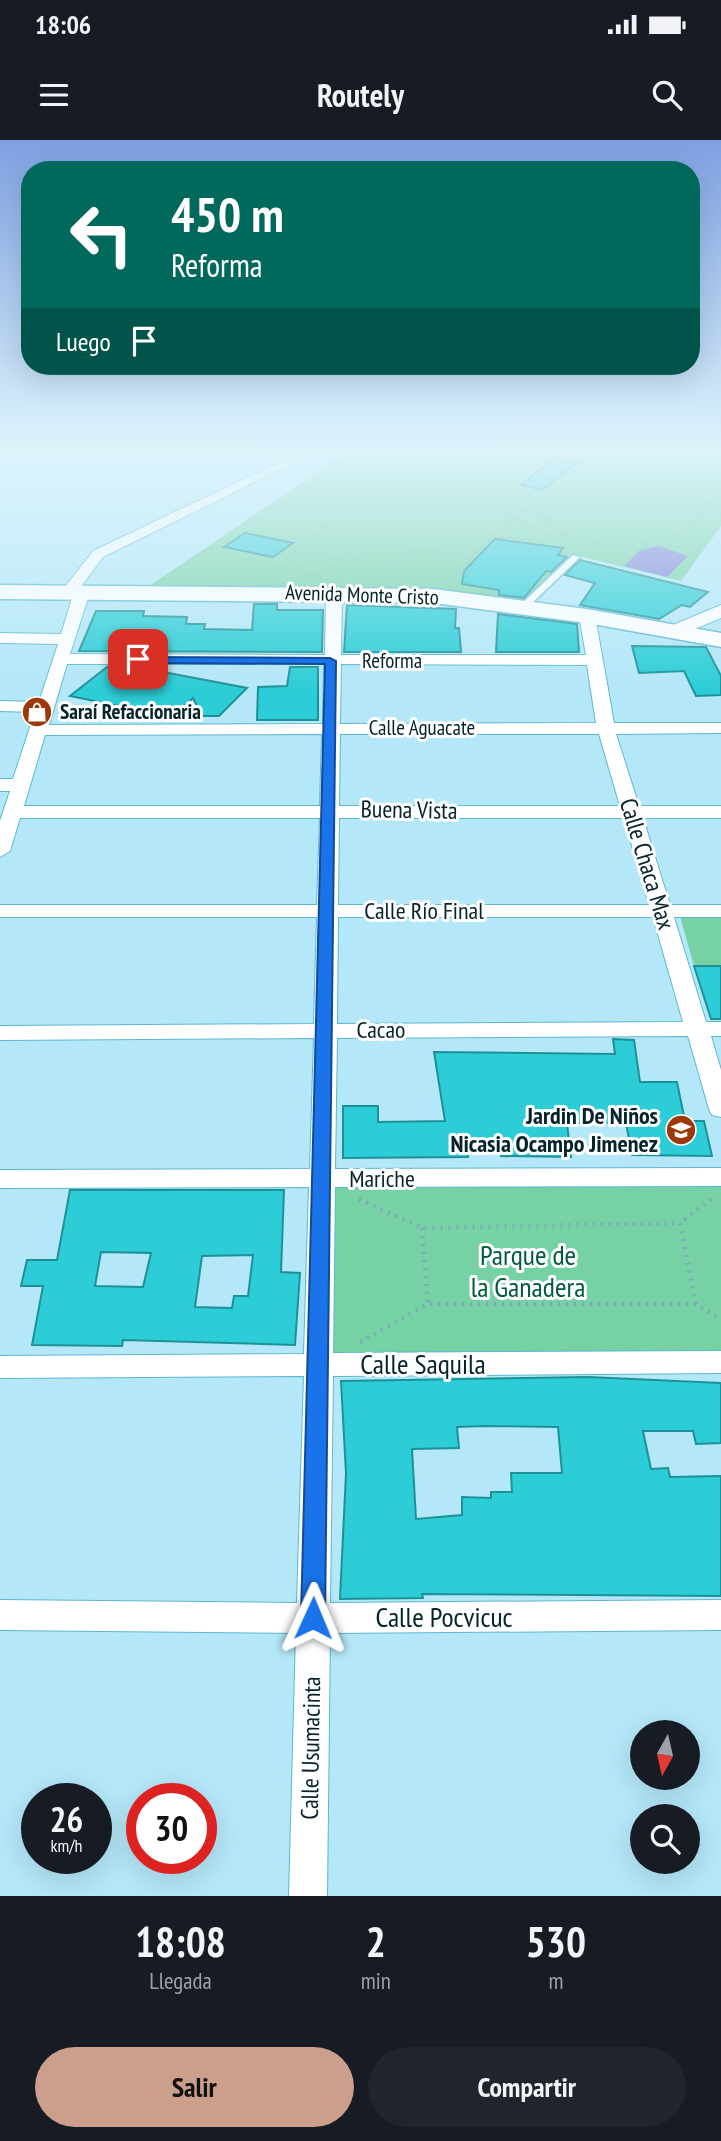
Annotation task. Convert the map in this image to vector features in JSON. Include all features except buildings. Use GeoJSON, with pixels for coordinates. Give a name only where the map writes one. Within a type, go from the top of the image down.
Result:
{"type":"FeatureCollection","features":[{"type":"Feature","properties":{"kind":"main road","name":"Avenida Monte Cristo"},"geometry":{"type":"LineString","coordinates":[[0,592],[288,593],[324,584],[523,607],[721,639]]}},
{"type":"Feature","properties":{"kind":"street"},"geometry":{"type":"LineString","coordinates":[[0,851],[67,639],[76,592],[98,554],[152,528]]}},
{"type":"Feature","properties":{"kind":"street","name":"Calle Usumacinta"},"geometry":{"type":"LineString","coordinates":[[308,1896],[330,661],[324,584]]}},
{"type":"Feature","properties":{"kind":"street"},"geometry":{"type":"LineString","coordinates":[[673,632],[721,611]]}},
{"type":"Feature","properties":{"kind":"street","name":"Calle Chaca Max"},"geometry":{"type":"LineString","coordinates":[[587,616],[606,728],[721,1109]]}},
{"type":"Feature","properties":{"kind":"street"},"geometry":{"type":"LineString","coordinates":[[0,638],[67,639]]}},
{"type":"Feature","properties":{"kind":"street","name":"Reforma"},"geometry":{"type":"LineString","coordinates":[[61,659],[596,660]]}},
{"type":"Feature","properties":{"kind":"street"},"geometry":{"type":"LineString","coordinates":[[0,706],[46,707]]}},
{"type":"Feature","properties":{"kind":"street","name":"Calle Aguacate"},"geometry":{"type":"LineString","coordinates":[[38,730],[721,728]]}},
{"type":"Feature","properties":{"kind":"street"},"geometry":{"type":"LineString","coordinates":[[0,785],[21,785]]}},
{"type":"Feature","properties":{"kind":"street","name":"Buena Vista"},"geometry":{"type":"LineString","coordinates":[[13,812],[328,809],[721,812]]}},
{"type":"Feature","properties":{"kind":"street","name":"Calle Río Final"},"geometry":{"type":"LineString","coordinates":[[0,911],[721,911]]}},
{"type":"Feature","properties":{"kind":"street","name":"Cacao"},"geometry":{"type":"LineString","coordinates":[[0,1033],[721,1029]]}},
{"type":"Feature","properties":{"kind":"street","name":"Mariche"},"geometry":{"type":"LineString","coordinates":[[0,1179],[721,1177]]}},
{"type":"Feature","properties":{"kind":"street","name":"Calle Saquila"},"geometry":{"type":"LineString","coordinates":[[0,1367],[721,1362]]}},
{"type":"Feature","properties":{"kind":"street","name":"Calle Pocvicuc"},"geometry":{"type":"LineString","coordinates":[[0,1615],[313,1618],[721,1615]]}},
{"type":"Feature","properties":{"kind":"lane"},"geometry":{"type":"LineString","coordinates":[[523,607],[576,557]]}},
{"type":"Feature","properties":{"kind":"path"},"geometry":{"type":"LineString","coordinates":[[323,528],[278,566],[297,571],[324,584]]}},
{"type":"Feature","properties":{"kind":"path"},"geometry":{"type":"LineString","coordinates":[[451,581],[470,558],[503,528]]}},
{"type":"Feature","properties":{"kind":"path"},"geometry":{"type":"LineString","coordinates":[[536,528],[561,541],[576,557]]}},
{"type":"Feature","properties":{"kind":"path"},"geometry":{"type":"LineString","coordinates":[[551,528],[573,536],[624,543],[660,539],[682,532],[686,528]]}},
{"type":"Feature","properties":{"kind":"path"},"geometry":{"type":"LineString","coordinates":[[494,536],[513,539]]}},
{"type":"Feature","properties":{"kind":"path"},"geometry":{"type":"LineString","coordinates":[[324,584],[340,560],[346,556],[394,565],[413,548],[470,558]]}},
{"type":"Feature","properties":{"kind":"path"},"geometry":{"type":"LineString","coordinates":[[295,551],[340,560]]}},
{"type":"Feature","properties":{"kind":"path"},"geometry":{"type":"LineString","coordinates":[[297,571],[318,556]]}},
{"type":"Feature","properties":{"kind":"path"},"geometry":{"type":"LineString","coordinates":[[288,593],[292,578],[324,584]]}},
{"type":"Feature","properties":{"kind":"path"},"geometry":{"type":"LineString","coordinates":[[321,1180],[422,1228],[680,1223],[721,1192]]}},
{"type":"Feature","properties":{"kind":"path"},"geometry":{"type":"LineString","coordinates":[[680,1223],[696,1304]]}},
{"type":"Feature","properties":{"kind":"path"},"geometry":{"type":"LineString","coordinates":[[422,1228],[428,1304]]}},
{"type":"Feature","properties":{"kind":"path"},"geometry":{"type":"LineString","coordinates":[[356,1344],[428,1304],[696,1304],[721,1320]]}},
{"type":"Feature","properties":{"kind":"green space"},"geometry":{"type":"Polygon","coordinates":[[[235,528],[720,528],[681,581],[571,554],[521,604],[146,588],[235,528]]]}},
{"type":"Feature","properties":{"kind":"green space"},"geometry":{"type":"Polygon","coordinates":[[[721,915],[721,966],[694,966],[680,916],[721,915]]]}},
{"type":"Feature","properties":{"kind":"green space","name":"Parque de la Ganadera"},"geometry":{"type":"Polygon","coordinates":[[[721,1185],[721,1354],[333,1357],[335,1188],[721,1185]]]}},
{"type":"Feature","properties":{"kind":"water"},"geometry":{"type":"Polygon","coordinates":[[[659,546],[688,556],[667,577],[624,566],[640,550],[659,546]]]}},
{"type":"Feature","properties":{"kind":"place","name":"Saraí Refaccionaria"},"geometry":{"type":"Point","coordinates":[37,712]}},
{"type":"Feature","properties":{"kind":"place","name":"Jardin De Niños Nicasia Ocampo Jimenez"},"geometry":{"type":"Point","coordinates":[681,1130]}},
{"type":"Feature","properties":{"kind":"route"},"geometry":{"type":"LineString","coordinates":[[138,659],[330,661],[313,1618]]}}]}
